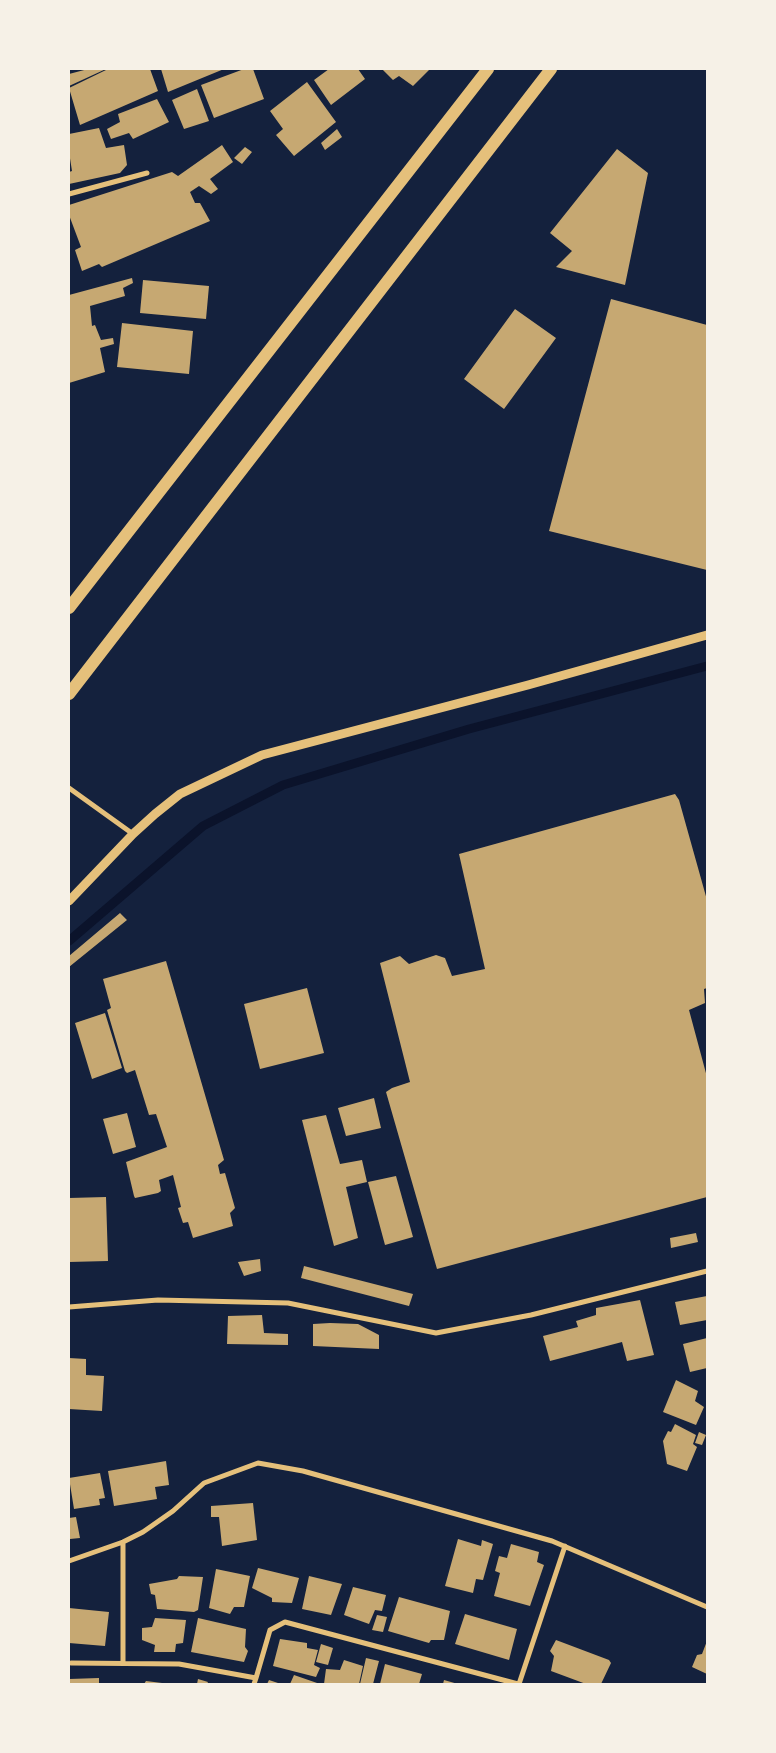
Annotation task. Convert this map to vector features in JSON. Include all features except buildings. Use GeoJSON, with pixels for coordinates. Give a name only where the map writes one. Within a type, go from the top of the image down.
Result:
{"type":"FeatureCollection","features":[{"type":"Feature","properties":{"kind":"main road"},"geometry":{"type":"LineString","coordinates":[[69,608],[488,69]]}},
{"type":"Feature","properties":{"kind":"main road"},"geometry":{"type":"LineString","coordinates":[[69,694],[551,69]]}},
{"type":"Feature","properties":{"kind":"street"},"geometry":{"type":"LineString","coordinates":[[69,194],[147,173]]}},
{"type":"Feature","properties":{"kind":"street"},"geometry":{"type":"LineString","coordinates":[[69,901],[133,834],[180,794],[262,755],[528,685],[707,635]]}},
{"type":"Feature","properties":{"kind":"street"},"geometry":{"type":"LineString","coordinates":[[69,788],[133,834]]}},
{"type":"Feature","properties":{"kind":"street"},"geometry":{"type":"LineString","coordinates":[[69,1307],[158,1300],[288,1303],[436,1333],[531,1315],[707,1271]]}},
{"type":"Feature","properties":{"kind":"street"},"geometry":{"type":"LineString","coordinates":[[69,1561],[123,1542],[143,1532],[173,1511],[204,1483],[258,1464],[303,1471],[565,1546],[707,1607]]}},
{"type":"Feature","properties":{"kind":"street"},"geometry":{"type":"LineString","coordinates":[[123,1542],[123,1662]]}},
{"type":"Feature","properties":{"kind":"street"},"geometry":{"type":"LineString","coordinates":[[254,1684],[270,1630],[285,1622],[519,1684],[565,1546]]}},
{"type":"Feature","properties":{"kind":"street"},"geometry":{"type":"LineString","coordinates":[[71,1663],[179,1664],[256,1678]]}},
{"type":"Feature","properties":{"kind":"waterway"},"geometry":{"type":"LineString","coordinates":[[69,941],[203,826],[283,785],[469,729],[707,666]]}}]}
